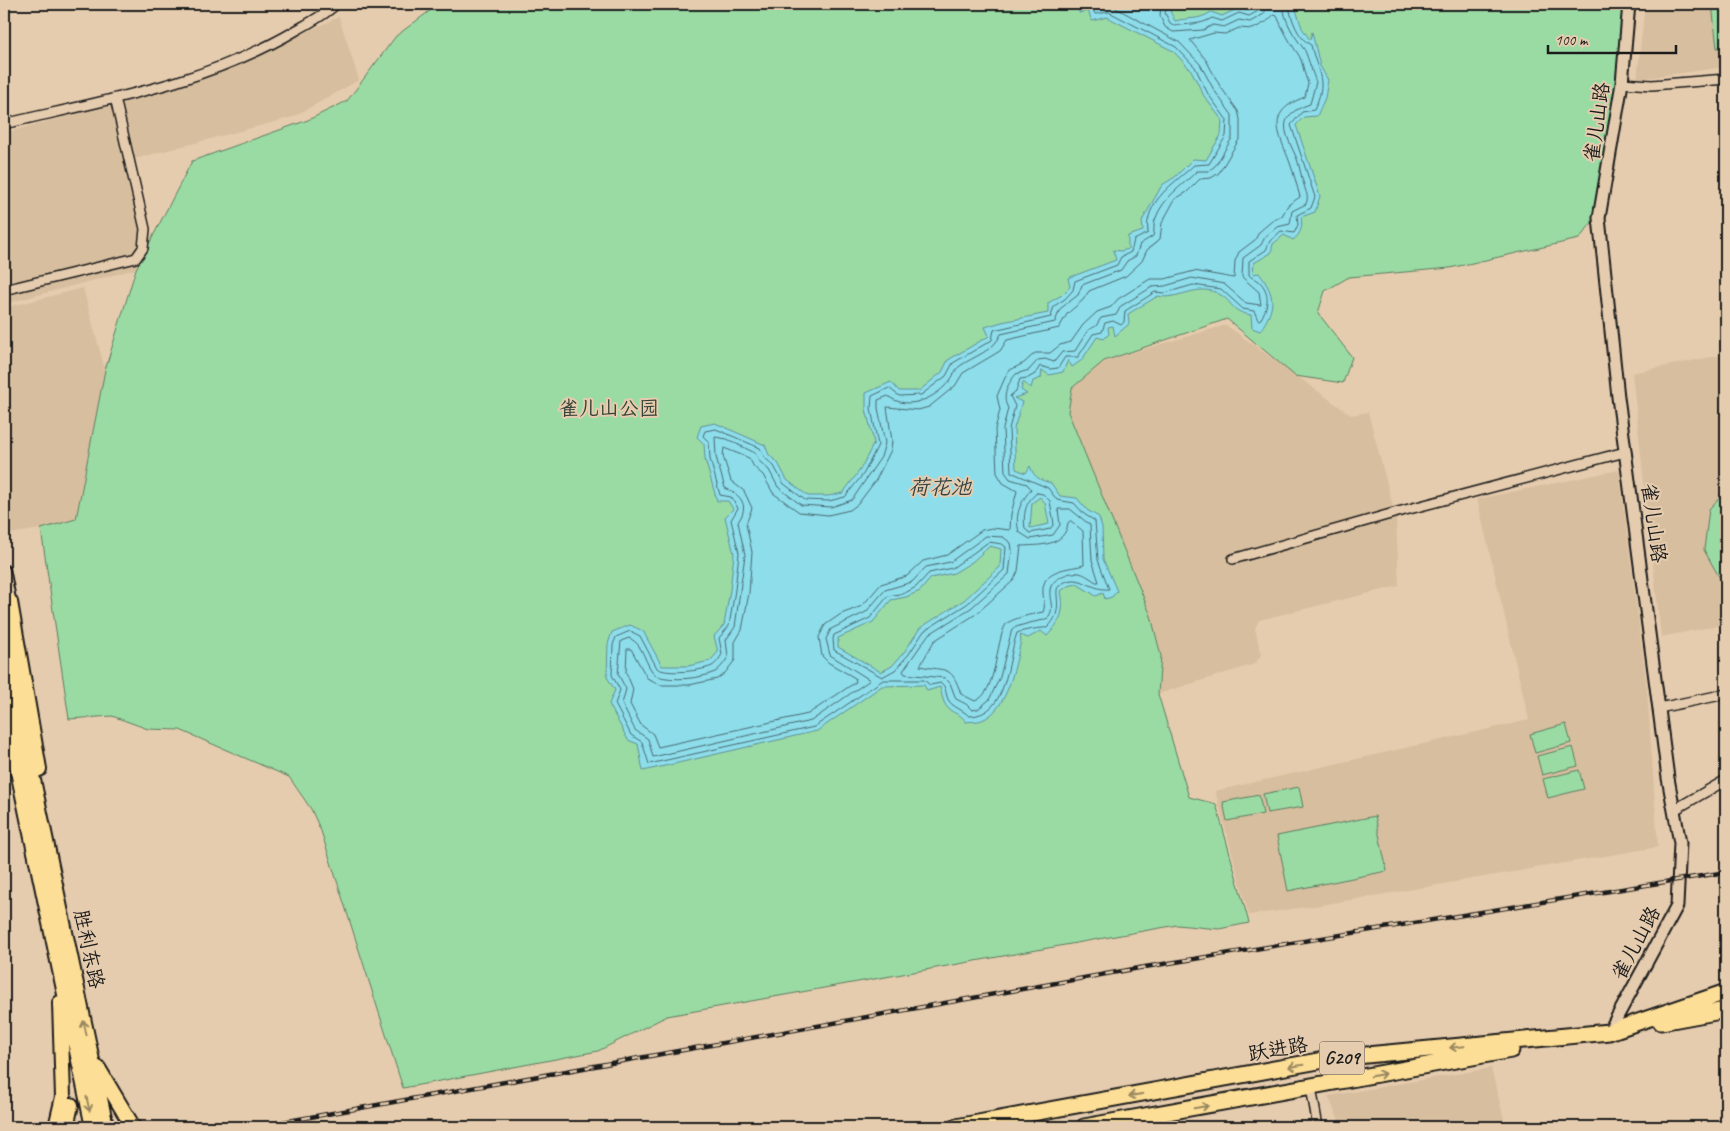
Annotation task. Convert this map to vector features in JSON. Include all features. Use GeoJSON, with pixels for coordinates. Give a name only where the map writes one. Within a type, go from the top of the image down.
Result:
{"type":"FeatureCollection","features":[{"type":"Feature","properties":{"kind":"highway","name":"跃进路"},"geometry":{"type":"LineString","coordinates":[[956,1127],[1336,1058],[1609,1032],[1726,992]]}},
{"type":"Feature","properties":{"kind":"highway","name":"跃进路"},"geometry":{"type":"LineString","coordinates":[[1084,1127],[1726,1010]]}},
{"type":"Feature","properties":{"kind":"main road"},"geometry":{"type":"LineString","coordinates":[[10,602],[50,834],[51,902]]}},
{"type":"Feature","properties":{"kind":"main road"},"geometry":{"type":"LineString","coordinates":[[4,642],[26,782]]}},
{"type":"Feature","properties":{"kind":"main road"},"geometry":{"type":"LineString","coordinates":[[4,705],[26,782]]}},
{"type":"Feature","properties":{"kind":"main road"},"geometry":{"type":"LineString","coordinates":[[4,754],[23,836],[51,902]]}},
{"type":"Feature","properties":{"kind":"main road","name":"胜利东路"},"geometry":{"type":"LineString","coordinates":[[26,782],[51,902],[91,1056],[106,1127]]}},
{"type":"Feature","properties":{"kind":"main road","name":"胜利东路"},"geometry":{"type":"LineString","coordinates":[[51,902],[53,940],[93,1127]]}},
{"type":"Feature","properties":{"kind":"main road"},"geometry":{"type":"LineString","coordinates":[[53,940],[72,1075],[72,1095],[66,1127]]}},
{"type":"Feature","properties":{"kind":"main road"},"geometry":{"type":"LineString","coordinates":[[56,1127],[63,1097],[60,998]]}},
{"type":"Feature","properties":{"kind":"main road"},"geometry":{"type":"LineString","coordinates":[[91,1056],[133,1127]]}},
{"type":"Feature","properties":{"kind":"street"},"geometry":{"type":"LineString","coordinates":[[4,124],[115,98],[210,71],[243,58],[284,38],[336,4]]}},
{"type":"Feature","properties":{"kind":"street","name":"雀儿山路"},"geometry":{"type":"LineString","coordinates":[[1609,1032],[1677,906],[1680,843],[1659,708],[1625,452],[1608,316],[1599,218],[1622,83],[1629,4]]}},
{"type":"Feature","properties":{"kind":"street"},"geometry":{"type":"LineString","coordinates":[[1622,83],[1652,85],[1726,79]]}},
{"type":"Feature","properties":{"kind":"street"},"geometry":{"type":"LineString","coordinates":[[4,290],[136,258],[143,248],[145,229],[115,98]]}},
{"type":"Feature","properties":{"kind":"street"},"geometry":{"type":"LineString","coordinates":[[1233,559],[1394,513],[1625,452]]}},
{"type":"Feature","properties":{"kind":"street"},"geometry":{"type":"LineString","coordinates":[[4,571],[10,602]]}},
{"type":"Feature","properties":{"kind":"street"},"geometry":{"type":"LineString","coordinates":[[1659,708],[1726,694]]}},
{"type":"Feature","properties":{"kind":"street"},"geometry":{"type":"LineString","coordinates":[[1674,810],[1726,780]]}},
{"type":"Feature","properties":{"kind":"street"},"geometry":{"type":"LineString","coordinates":[[1311,1087],[1318,1127]]}},
{"type":"Feature","properties":{"kind":"shaded area"},"geometry":{"type":"Polygon","coordinates":[[[1645,4],[1726,4],[1726,67],[1637,79],[1645,4]]]}},
{"type":"Feature","properties":{"kind":"shaded area"},"geometry":{"type":"Polygon","coordinates":[[[339,17],[359,80],[293,117],[134,159],[151,240],[136,269],[4,304],[4,133],[121,102],[231,66],[339,17]]]}},
{"type":"Feature","properties":{"kind":"shaded area"},"geometry":{"type":"Polygon","coordinates":[[[83,288],[105,370],[76,519],[41,529],[9,534],[4,510],[4,308],[83,288]]]}},
{"type":"Feature","properties":{"kind":"shaded area"},"geometry":{"type":"Polygon","coordinates":[[[1226,325],[1351,415],[1368,412],[1396,518],[1399,586],[1259,620],[1255,628],[1261,655],[1255,664],[1158,694],[1161,656],[1151,616],[1068,412],[1072,387],[1104,361],[1226,325]]]}},
{"type":"Feature","properties":{"kind":"shaded area"},"geometry":{"type":"Polygon","coordinates":[[[1726,354],[1726,624],[1661,637],[1632,373],[1726,354]]]}},
{"type":"Feature","properties":{"kind":"shaded area"},"geometry":{"type":"Polygon","coordinates":[[[1619,470],[1647,688],[1658,847],[1321,905],[1249,915],[1215,791],[1529,720],[1477,499],[1619,470]]]}},
{"type":"Feature","properties":{"kind":"shaded area"},"geometry":{"type":"Polygon","coordinates":[[[1491,1068],[1506,1127],[1342,1127],[1328,1096],[1491,1068]]]}},
{"type":"Feature","properties":{"kind":"green space","name":"雀儿山公园"},"geometry":{"type":"Polygon","coordinates":[[[439,4],[1626,4],[1618,83],[1597,216],[1579,239],[1450,268],[1349,277],[1325,291],[1318,313],[1352,357],[1343,383],[1295,376],[1227,319],[1104,361],[1072,388],[1068,412],[1151,616],[1161,656],[1158,694],[1189,797],[1216,804],[1249,923],[1219,929],[1177,925],[667,1016],[598,1051],[403,1088],[321,831],[311,809],[289,777],[180,730],[148,729],[112,716],[69,719],[41,529],[76,519],[105,370],[136,269],[192,161],[308,120],[347,101],[396,36],[439,4]]]}},
{"type":"Feature","properties":{"kind":"green space"},"geometry":{"type":"Polygon","coordinates":[[[1712,4],[1726,4],[1726,47],[1717,48],[1712,4]]]}},
{"type":"Feature","properties":{"kind":"green space"},"geometry":{"type":"Polygon","coordinates":[[[1726,491],[1726,589],[1704,550],[1709,509],[1726,491]]]}},
{"type":"Feature","properties":{"kind":"green space"},"geometry":{"type":"Polygon","coordinates":[[[1566,724],[1571,743],[1535,753],[1530,734],[1566,724]]]}},
{"type":"Feature","properties":{"kind":"green space"},"geometry":{"type":"Polygon","coordinates":[[[1573,747],[1578,766],[1542,775],[1537,756],[1573,747]]]}},
{"type":"Feature","properties":{"kind":"green space"},"geometry":{"type":"Polygon","coordinates":[[[1579,770],[1584,789],[1548,798],[1543,779],[1579,770]]]}},
{"type":"Feature","properties":{"kind":"green space"},"geometry":{"type":"Polygon","coordinates":[[[1299,787],[1303,807],[1267,813],[1263,794],[1299,787]]]}},
{"type":"Feature","properties":{"kind":"green space"},"geometry":{"type":"Polygon","coordinates":[[[1259,795],[1263,814],[1227,821],[1223,802],[1259,795]]]}},
{"type":"Feature","properties":{"kind":"green space"},"geometry":{"type":"Polygon","coordinates":[[[1375,816],[1387,871],[1288,891],[1277,836],[1375,816]]]}},
{"type":"Feature","properties":{"kind":"water","name":"荷花池"},"geometry":{"type":"Polygon","coordinates":[[[1079,4],[1174,4],[1170,11],[1175,21],[1197,18],[1211,12],[1222,16],[1239,8],[1248,11],[1261,4],[1294,4],[1302,28],[1310,40],[1312,32],[1320,66],[1328,80],[1325,98],[1317,116],[1304,117],[1296,125],[1320,196],[1315,212],[1301,217],[1301,230],[1293,240],[1284,235],[1273,244],[1271,253],[1254,263],[1253,274],[1259,273],[1265,281],[1269,288],[1272,302],[1269,315],[1260,331],[1252,328],[1251,315],[1244,314],[1235,309],[1224,297],[1211,291],[1203,290],[1173,296],[1158,296],[1128,314],[1129,324],[1115,336],[1113,326],[1108,327],[1109,334],[1104,339],[1097,337],[1082,360],[1072,367],[1068,360],[1063,372],[1049,375],[1042,370],[1041,378],[1033,381],[1031,388],[1023,382],[1021,390],[1027,394],[1014,398],[1022,402],[1014,429],[1016,469],[1026,473],[1030,466],[1036,476],[1051,483],[1060,496],[1077,498],[1087,510],[1099,517],[1102,527],[1103,559],[1117,591],[1112,597],[1105,599],[1103,593],[1096,596],[1077,584],[1068,586],[1061,591],[1062,610],[1056,625],[1047,636],[1041,631],[1028,638],[1020,635],[1021,641],[1009,686],[998,707],[991,715],[982,720],[966,722],[961,716],[950,710],[944,703],[940,687],[927,691],[924,685],[882,686],[817,731],[643,771],[638,744],[628,740],[609,704],[615,690],[607,677],[608,644],[612,632],[630,625],[643,631],[662,666],[688,666],[710,661],[718,652],[714,636],[724,625],[730,590],[734,554],[725,517],[733,509],[728,501],[717,501],[705,459],[704,444],[697,437],[701,426],[715,423],[765,445],[769,455],[778,463],[787,480],[808,496],[828,496],[843,493],[860,470],[874,443],[866,409],[866,393],[891,382],[899,391],[919,391],[942,372],[948,360],[989,336],[985,327],[1048,313],[1048,303],[1062,295],[1070,287],[1068,278],[1116,260],[1113,250],[1121,251],[1128,249],[1128,236],[1143,231],[1142,221],[1162,185],[1175,177],[1193,159],[1206,160],[1221,135],[1222,120],[1204,96],[1191,70],[1173,51],[1107,17],[1092,21],[1088,11],[1079,13],[1079,4]],[[1040,497],[1032,503],[1030,528],[1049,524],[1045,503],[1040,497]],[[990,546],[972,562],[954,573],[931,578],[920,591],[906,597],[891,600],[873,622],[838,638],[838,647],[881,672],[892,666],[905,651],[920,628],[964,600],[1000,567],[1001,549],[990,546]]]}},
{"type":"Feature","properties":{"kind":"railway"},"geometry":{"type":"LineString","coordinates":[[255,1127],[1145,967],[1726,872]]}}]}
